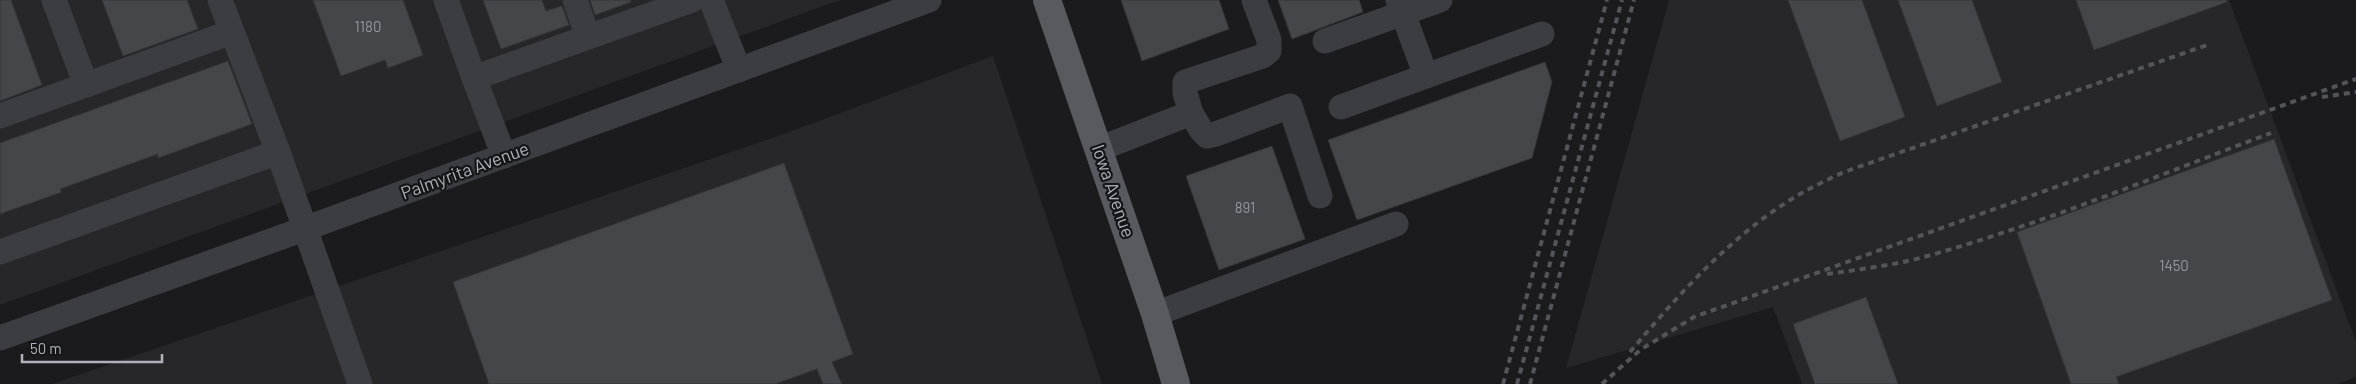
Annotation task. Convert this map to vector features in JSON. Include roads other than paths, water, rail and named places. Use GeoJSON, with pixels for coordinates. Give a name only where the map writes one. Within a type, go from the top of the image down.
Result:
{"type":"FeatureCollection","features":[{"type":"Feature","properties":{"kind":"main road","name":"Iowa Avenue"},"geometry":{"type":"LineString","coordinates":[[1047,0],[1156,314],[1176,384]]}},
{"type":"Feature","properties":{"kind":"street"},"geometry":{"type":"LineString","coordinates":[[54,0],[86,85]]}},
{"type":"Feature","properties":{"kind":"street"},"geometry":{"type":"LineString","coordinates":[[220,0],[278,152],[360,384]]}},
{"type":"Feature","properties":{"kind":"street"},"geometry":{"type":"LineString","coordinates":[[446,0],[504,156]]}},
{"type":"Feature","properties":{"kind":"street"},"geometry":{"type":"LineString","coordinates":[[575,0],[588,37]]}},
{"type":"Feature","properties":{"kind":"street"},"geometry":{"type":"LineString","coordinates":[[474,78],[692,0]]}},
{"type":"Feature","properties":{"kind":"street"},"geometry":{"type":"LineString","coordinates":[[711,0],[739,70]]}},
{"type":"Feature","properties":{"kind":"street","name":"Palmyrita Avenue"},"geometry":{"type":"LineString","coordinates":[[0,338],[304,230],[929,0]]}},
{"type":"Feature","properties":{"kind":"street"},"geometry":{"type":"LineString","coordinates":[[1254,0],[1269,40],[1269,51],[1263,56],[1185,82],[1185,93],[1191,113],[1207,136],[1290,106],[1320,196]]}},
{"type":"Feature","properties":{"kind":"street"},"geometry":{"type":"LineString","coordinates":[[1325,42],[1401,6],[1440,0]]}},
{"type":"Feature","properties":{"kind":"street"},"geometry":{"type":"LineString","coordinates":[[1401,6],[1426,76]]}},
{"type":"Feature","properties":{"kind":"street"},"geometry":{"type":"LineString","coordinates":[[0,116],[232,32]]}},
{"type":"Feature","properties":{"kind":"street"},"geometry":{"type":"LineString","coordinates":[[1341,107],[1542,34]]}},
{"type":"Feature","properties":{"kind":"street"},"geometry":{"type":"LineString","coordinates":[[1099,149],[1191,113]]}},
{"type":"Feature","properties":{"kind":"street"},"geometry":{"type":"LineString","coordinates":[[0,252],[278,152]]}},
{"type":"Feature","properties":{"kind":"street"},"geometry":{"type":"LineString","coordinates":[[1156,314],[1396,224]]}},
{"type":"Feature","properties":{"kind":"railway"},"geometry":{"type":"LineString","coordinates":[[1503,384],[1607,0]]}},
{"type":"Feature","properties":{"kind":"railway"},"geometry":{"type":"LineString","coordinates":[[1517,384],[1622,0]]}},
{"type":"Feature","properties":{"kind":"railway"},"geometry":{"type":"LineString","coordinates":[[1530,384],[1634,0]]}},
{"type":"Feature","properties":{"kind":"railway"},"geometry":{"type":"LineString","coordinates":[[1630,352],[1668,308],[1730,246],[1775,210],[1811,188],[1844,172],[2210,44]]}},
{"type":"Feature","properties":{"kind":"railway"},"geometry":{"type":"LineString","coordinates":[[1602,384],[1640,350],[1694,317],[2356,79]]}},
{"type":"Feature","properties":{"kind":"railway"},"geometry":{"type":"LineString","coordinates":[[2322,97],[2356,92]]}},
{"type":"Feature","properties":{"kind":"railway"},"geometry":{"type":"LineString","coordinates":[[1827,274],[1905,261],[1974,242],[2102,197],[2271,133]]}}]}
